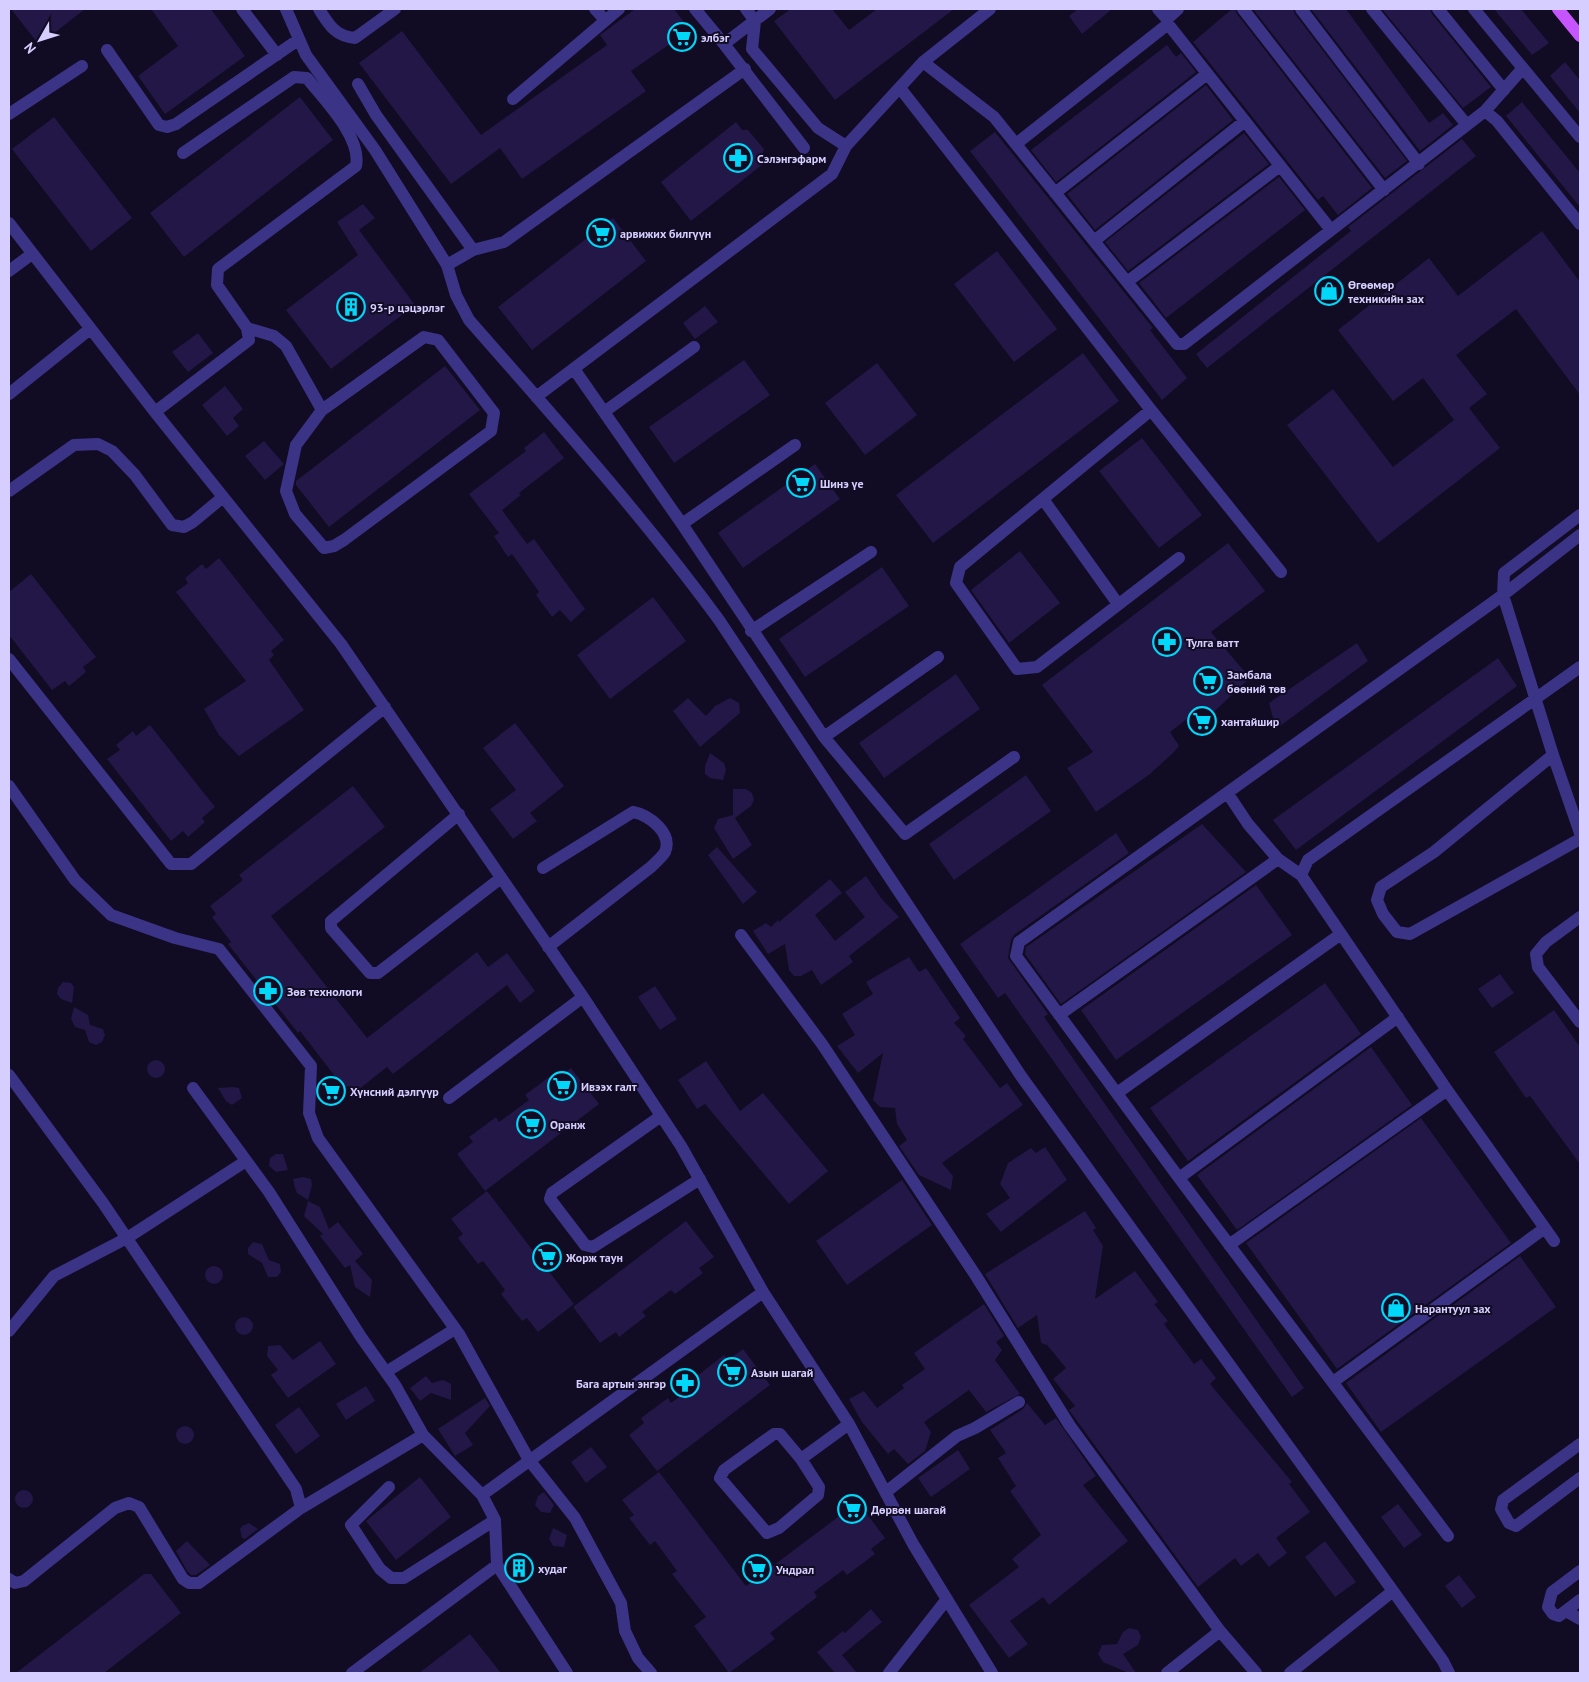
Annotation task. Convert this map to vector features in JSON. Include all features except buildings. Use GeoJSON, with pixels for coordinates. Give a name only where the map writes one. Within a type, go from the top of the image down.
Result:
{"type":"FeatureCollection","features":[{"type":"Feature","properties":{"kind":"main road"},"geometry":{"type":"LineString","coordinates":[[1558,9],[1580,36]]}},
{"type":"Feature","properties":{"kind":"street"},"geometry":{"type":"LineString","coordinates":[[242,9],[277,54]]}},
{"type":"Feature","properties":{"kind":"street"},"geometry":{"type":"LineString","coordinates":[[286,9],[306,55],[374,150],[447,264],[456,295],[469,320],[618,490],[676,562],[719,620],[1021,1076],[1393,1591],[1443,1661],[1448,1673]]}},
{"type":"Feature","properties":{"kind":"street"},"geometry":{"type":"LineString","coordinates":[[319,9],[334,32],[345,37],[355,38],[394,9]]}},
{"type":"Feature","properties":{"kind":"street"},"geometry":{"type":"LineString","coordinates":[[595,9],[605,20]]}},
{"type":"Feature","properties":{"kind":"street"},"geometry":{"type":"LineString","coordinates":[[513,99],[619,9]]}},
{"type":"Feature","properties":{"kind":"street"},"geometry":{"type":"LineString","coordinates":[[695,9],[745,69],[804,148]]}},
{"type":"Feature","properties":{"kind":"street"},"geometry":{"type":"LineString","coordinates":[[746,9],[755,21],[752,49],[818,128],[846,146]]}},
{"type":"Feature","properties":{"kind":"street"},"geometry":{"type":"LineString","coordinates":[[724,44],[770,9]]}},
{"type":"Feature","properties":{"kind":"street"},"geometry":{"type":"LineString","coordinates":[[536,397],[832,174],[846,146],[923,62],[990,9]]}},
{"type":"Feature","properties":{"kind":"street"},"geometry":{"type":"LineString","coordinates":[[1158,9],[1331,230]]}},
{"type":"Feature","properties":{"kind":"street"},"geometry":{"type":"LineString","coordinates":[[1016,144],[1168,21],[1178,9]]}},
{"type":"Feature","properties":{"kind":"street"},"geometry":{"type":"LineString","coordinates":[[1243,9],[1384,190]]}},
{"type":"Feature","properties":{"kind":"street"},"geometry":{"type":"LineString","coordinates":[[1301,9],[1419,164]]}},
{"type":"Feature","properties":{"kind":"street"},"geometry":{"type":"LineString","coordinates":[[1372,9],[1467,125]]}},
{"type":"Feature","properties":{"kind":"street"},"geometry":{"type":"LineString","coordinates":[[1438,9],[1504,90]]}},
{"type":"Feature","properties":{"kind":"street"},"geometry":{"type":"LineString","coordinates":[[1474,9],[1580,137]]}},
{"type":"Feature","properties":{"kind":"street"},"geometry":{"type":"LineString","coordinates":[[107,50],[159,125],[167,127],[176,124],[298,40]]}},
{"type":"Feature","properties":{"kind":"street"},"geometry":{"type":"LineString","coordinates":[[923,62],[994,117],[1177,344],[1181,345],[1419,164],[1485,111],[1523,68]]}},
{"type":"Feature","properties":{"kind":"street"},"geometry":{"type":"LineString","coordinates":[[9,114],[82,66]]}},
{"type":"Feature","properties":{"kind":"street"},"geometry":{"type":"LineString","coordinates":[[447,264],[473,250],[504,242],[745,69]]}},
{"type":"Feature","properties":{"kind":"street"},"geometry":{"type":"LineString","coordinates":[[1055,193],[1207,74]]}},
{"type":"Feature","properties":{"kind":"street"},"geometry":{"type":"LineString","coordinates":[[155,412],[249,340],[247,328],[217,285],[218,270],[356,166],[358,157],[353,139],[307,78],[301,76],[294,77],[184,153]]}},
{"type":"Feature","properties":{"kind":"street"},"geometry":{"type":"LineString","coordinates":[[358,84],[376,115],[473,250]]}},
{"type":"Feature","properties":{"kind":"street"},"geometry":{"type":"LineString","coordinates":[[900,88],[1151,410],[1281,572]]}},
{"type":"Feature","properties":{"kind":"street"},"geometry":{"type":"LineString","coordinates":[[1485,111],[1497,121],[1580,224]]}},
{"type":"Feature","properties":{"kind":"street"},"geometry":{"type":"LineString","coordinates":[[1094,241],[1245,121]]}},
{"type":"Feature","properties":{"kind":"street"},"geometry":{"type":"LineString","coordinates":[[1127,282],[1280,166]]}},
{"type":"Feature","properties":{"kind":"street"},"geometry":{"type":"LineString","coordinates":[[9,223],[155,412],[341,644],[583,997],[661,1116],[700,1179],[763,1292],[849,1424],[947,1599],[992,1673]]}},
{"type":"Feature","properties":{"kind":"street"},"geometry":{"type":"LineString","coordinates":[[9,271],[32,254]]}},
{"type":"Feature","properties":{"kind":"street"},"geometry":{"type":"LineString","coordinates":[[247,328],[274,336],[286,346],[322,410]]}},
{"type":"Feature","properties":{"kind":"street"},"geometry":{"type":"LineString","coordinates":[[9,394],[90,329]]}},
{"type":"Feature","properties":{"kind":"street"},"geometry":{"type":"LineString","coordinates":[[424,337],[438,340],[494,413],[491,431],[344,540],[334,546],[324,548],[295,514],[286,491],[296,444],[322,410],[424,337]]}},
{"type":"Feature","properties":{"kind":"street"},"geometry":{"type":"LineString","coordinates":[[604,412],[694,347]]}},
{"type":"Feature","properties":{"kind":"street"},"geometry":{"type":"LineString","coordinates":[[574,369],[682,524],[824,737],[905,834],[1014,757]]}},
{"type":"Feature","properties":{"kind":"street"},"geometry":{"type":"LineString","coordinates":[[1151,410],[960,566],[956,583],[1017,669],[1037,666],[1179,558]]}},
{"type":"Feature","properties":{"kind":"street"},"geometry":{"type":"LineString","coordinates":[[9,491],[74,445],[98,444],[112,451],[135,475],[172,525],[184,527],[193,522],[223,497]]}},
{"type":"Feature","properties":{"kind":"street"},"geometry":{"type":"LineString","coordinates":[[682,524],[795,445]]}},
{"type":"Feature","properties":{"kind":"street"},"geometry":{"type":"LineString","coordinates":[[1043,499],[1118,604]]}},
{"type":"Feature","properties":{"kind":"street"},"geometry":{"type":"LineString","coordinates":[[1580,515],[1504,573],[1503,595],[1553,755],[1580,833]]}},
{"type":"Feature","properties":{"kind":"street"},"geometry":{"type":"LineString","coordinates":[[1448,1536],[1229,1246],[1016,956],[1019,942],[1503,595],[1580,535]]}},
{"type":"Feature","properties":{"kind":"street"},"geometry":{"type":"LineString","coordinates":[[751,630],[871,552]]}},
{"type":"Feature","properties":{"kind":"street"},"geometry":{"type":"LineString","coordinates":[[824,737],[938,658]]}},
{"type":"Feature","properties":{"kind":"street"},"geometry":{"type":"LineString","coordinates":[[9,659],[171,864],[191,864],[385,707]]}},
{"type":"Feature","properties":{"kind":"street"},"geometry":{"type":"LineString","coordinates":[[1300,875],[1308,860],[1580,667]]}},
{"type":"Feature","properties":{"kind":"street"},"geometry":{"type":"LineString","coordinates":[[1553,755],[1434,852],[1381,888],[1377,900],[1383,914],[1396,932],[1410,934],[1580,839]]}},
{"type":"Feature","properties":{"kind":"street"},"geometry":{"type":"LineString","coordinates":[[9,786],[75,880],[111,915],[175,938],[219,949],[311,1066],[310,1113],[318,1138],[455,1329],[529,1460],[575,1518],[621,1603],[628,1638],[638,1658],[651,1673]]}},
{"type":"Feature","properties":{"kind":"street"},"geometry":{"type":"LineString","coordinates":[[1228,794],[1248,824],[1278,860],[1300,875],[1447,1090],[1554,1241]]}},
{"type":"Feature","properties":{"kind":"street"},"geometry":{"type":"LineString","coordinates":[[543,868],[633,812],[643,814],[661,829],[667,841],[665,852],[651,867],[548,947]]}},
{"type":"Feature","properties":{"kind":"street"},"geometry":{"type":"LineString","coordinates":[[458,814],[332,921],[332,928],[370,973],[378,973],[501,878]]}},
{"type":"Feature","properties":{"kind":"street"},"geometry":{"type":"LineString","coordinates":[[1059,1015],[1278,860]]}},
{"type":"Feature","properties":{"kind":"street"},"geometry":{"type":"LineString","coordinates":[[1580,917],[1546,942],[1536,954],[1538,967],[1580,1022]]}},
{"type":"Feature","properties":{"kind":"street"},"geometry":{"type":"LineString","coordinates":[[1117,1093],[1341,934]]}},
{"type":"Feature","properties":{"kind":"street"},"geometry":{"type":"LineString","coordinates":[[741,935],[822,1044],[954,1243],[1070,1426],[1220,1631],[1256,1673]]}},
{"type":"Feature","properties":{"kind":"street"},"geometry":{"type":"LineString","coordinates":[[449,1098],[583,997]]}},
{"type":"Feature","properties":{"kind":"street"},"geometry":{"type":"LineString","coordinates":[[1179,1178],[1398,1017]]}},
{"type":"Feature","properties":{"kind":"street"},"geometry":{"type":"LineString","coordinates":[[9,1075],[127,1238],[296,1490],[301,1508]]}},
{"type":"Feature","properties":{"kind":"street"},"geometry":{"type":"LineString","coordinates":[[193,1088],[246,1160],[386,1372],[423,1435],[482,1494],[495,1520],[497,1565],[567,1673]]}},
{"type":"Feature","properties":{"kind":"street"},"geometry":{"type":"LineString","coordinates":[[1229,1246],[1447,1090]]}},
{"type":"Feature","properties":{"kind":"street"},"geometry":{"type":"LineString","coordinates":[[661,1116],[552,1193],[550,1199],[585,1244],[593,1248],[700,1179]]}},
{"type":"Feature","properties":{"kind":"street"},"geometry":{"type":"LineString","coordinates":[[9,1331],[54,1276],[127,1238],[246,1160]]}},
{"type":"Feature","properties":{"kind":"street"},"geometry":{"type":"LineString","coordinates":[[1333,1382],[1545,1228]]}},
{"type":"Feature","properties":{"kind":"street"},"geometry":{"type":"LineString","coordinates":[[482,1494],[763,1292]]}},
{"type":"Feature","properties":{"kind":"street"},"geometry":{"type":"LineString","coordinates":[[386,1372],[455,1329]]}},
{"type":"Feature","properties":{"kind":"street"},"geometry":{"type":"LineString","coordinates":[[886,1492],[957,1436],[975,1428],[1019,1402]]}},
{"type":"Feature","properties":{"kind":"street"},"geometry":{"type":"LineString","coordinates":[[801,1459],[849,1424]]}},
{"type":"Feature","properties":{"kind":"street"},"geometry":{"type":"LineString","coordinates":[[774,1434],[780,1434],[801,1459],[819,1487],[818,1495],[779,1528],[768,1533],[720,1478],[724,1470],[774,1434]]}},
{"type":"Feature","properties":{"kind":"street"},"geometry":{"type":"LineString","coordinates":[[9,1579],[15,1583],[24,1582],[115,1508],[129,1503],[140,1507],[183,1579],[189,1583],[199,1583],[301,1508],[423,1435]]}},
{"type":"Feature","properties":{"kind":"street"},"geometry":{"type":"LineString","coordinates":[[1579,1448],[1503,1500],[1501,1509],[1509,1524],[1516,1526],[1580,1478]]}},
{"type":"Feature","properties":{"kind":"street"},"geometry":{"type":"LineString","coordinates":[[389,1487],[351,1525],[380,1569],[392,1578],[404,1578],[495,1520]]}},
{"type":"Feature","properties":{"kind":"street"},"geometry":{"type":"LineString","coordinates":[[352,1673],[497,1565]]}},
{"type":"Feature","properties":{"kind":"street"},"geometry":{"type":"LineString","coordinates":[[1580,1571],[1552,1592],[1548,1608],[1553,1614],[1559,1616],[1580,1600]]}},
{"type":"Feature","properties":{"kind":"street"},"geometry":{"type":"LineString","coordinates":[[1290,1673],[1393,1591]]}},
{"type":"Feature","properties":{"kind":"street"},"geometry":{"type":"LineString","coordinates":[[889,1673],[947,1599]]}},
{"type":"Feature","properties":{"kind":"street"},"geometry":{"type":"LineString","coordinates":[[1566,1611],[1580,1619]]}},
{"type":"Feature","properties":{"kind":"street"},"geometry":{"type":"LineString","coordinates":[[1167,1673],[1220,1631]]}},
{"type":"Feature","properties":{"kind":"place","name":"элбэг"},"geometry":{"type":"Point","coordinates":[682,37]}},
{"type":"Feature","properties":{"kind":"place","name":"Сэлэнгэфарм"},"geometry":{"type":"Point","coordinates":[738,158]}},
{"type":"Feature","properties":{"kind":"place","name":"арвижих билгүүн"},"geometry":{"type":"Point","coordinates":[601,233]}},
{"type":"Feature","properties":{"kind":"place","name":"Өгөөмөр техникийн зах"},"geometry":{"type":"Point","coordinates":[1329,291]}},
{"type":"Feature","properties":{"kind":"place","name":"93-р цэцэрлэг"},"geometry":{"type":"Point","coordinates":[351,307]}},
{"type":"Feature","properties":{"kind":"place","name":"Шинэ үе"},"geometry":{"type":"Point","coordinates":[801,483]}},
{"type":"Feature","properties":{"kind":"place","name":"Тулга ватт"},"geometry":{"type":"Point","coordinates":[1167,642]}},
{"type":"Feature","properties":{"kind":"place","name":"Замбала бөөний төв"},"geometry":{"type":"Point","coordinates":[1208,681]}},
{"type":"Feature","properties":{"kind":"place","name":"хантайшир"},"geometry":{"type":"Point","coordinates":[1202,721]}},
{"type":"Feature","properties":{"kind":"place","name":"Зөв технологи"},"geometry":{"type":"Point","coordinates":[268,991]}},
{"type":"Feature","properties":{"kind":"place","name":"Ивээх галт"},"geometry":{"type":"Point","coordinates":[562,1086]}},
{"type":"Feature","properties":{"kind":"place","name":"Хүнсний дэлгүүр"},"geometry":{"type":"Point","coordinates":[331,1091]}},
{"type":"Feature","properties":{"kind":"place","name":"Оранж"},"geometry":{"type":"Point","coordinates":[531,1124]}},
{"type":"Feature","properties":{"kind":"place","name":"Жорж таун"},"geometry":{"type":"Point","coordinates":[547,1257]}},
{"type":"Feature","properties":{"kind":"place","name":"Нарантуул зах"},"geometry":{"type":"Point","coordinates":[1396,1308]}},
{"type":"Feature","properties":{"kind":"place","name":"Азын шагай"},"geometry":{"type":"Point","coordinates":[732,1372]}},
{"type":"Feature","properties":{"kind":"place","name":"Бага артын энгэр"},"geometry":{"type":"Point","coordinates":[685,1383]}},
{"type":"Feature","properties":{"kind":"place","name":"Дөрвөн шагай"},"geometry":{"type":"Point","coordinates":[852,1509]}},
{"type":"Feature","properties":{"kind":"place","name":"худаг"},"geometry":{"type":"Point","coordinates":[519,1568]}},
{"type":"Feature","properties":{"kind":"place","name":"Ундрал"},"geometry":{"type":"Point","coordinates":[757,1569]}}]}
